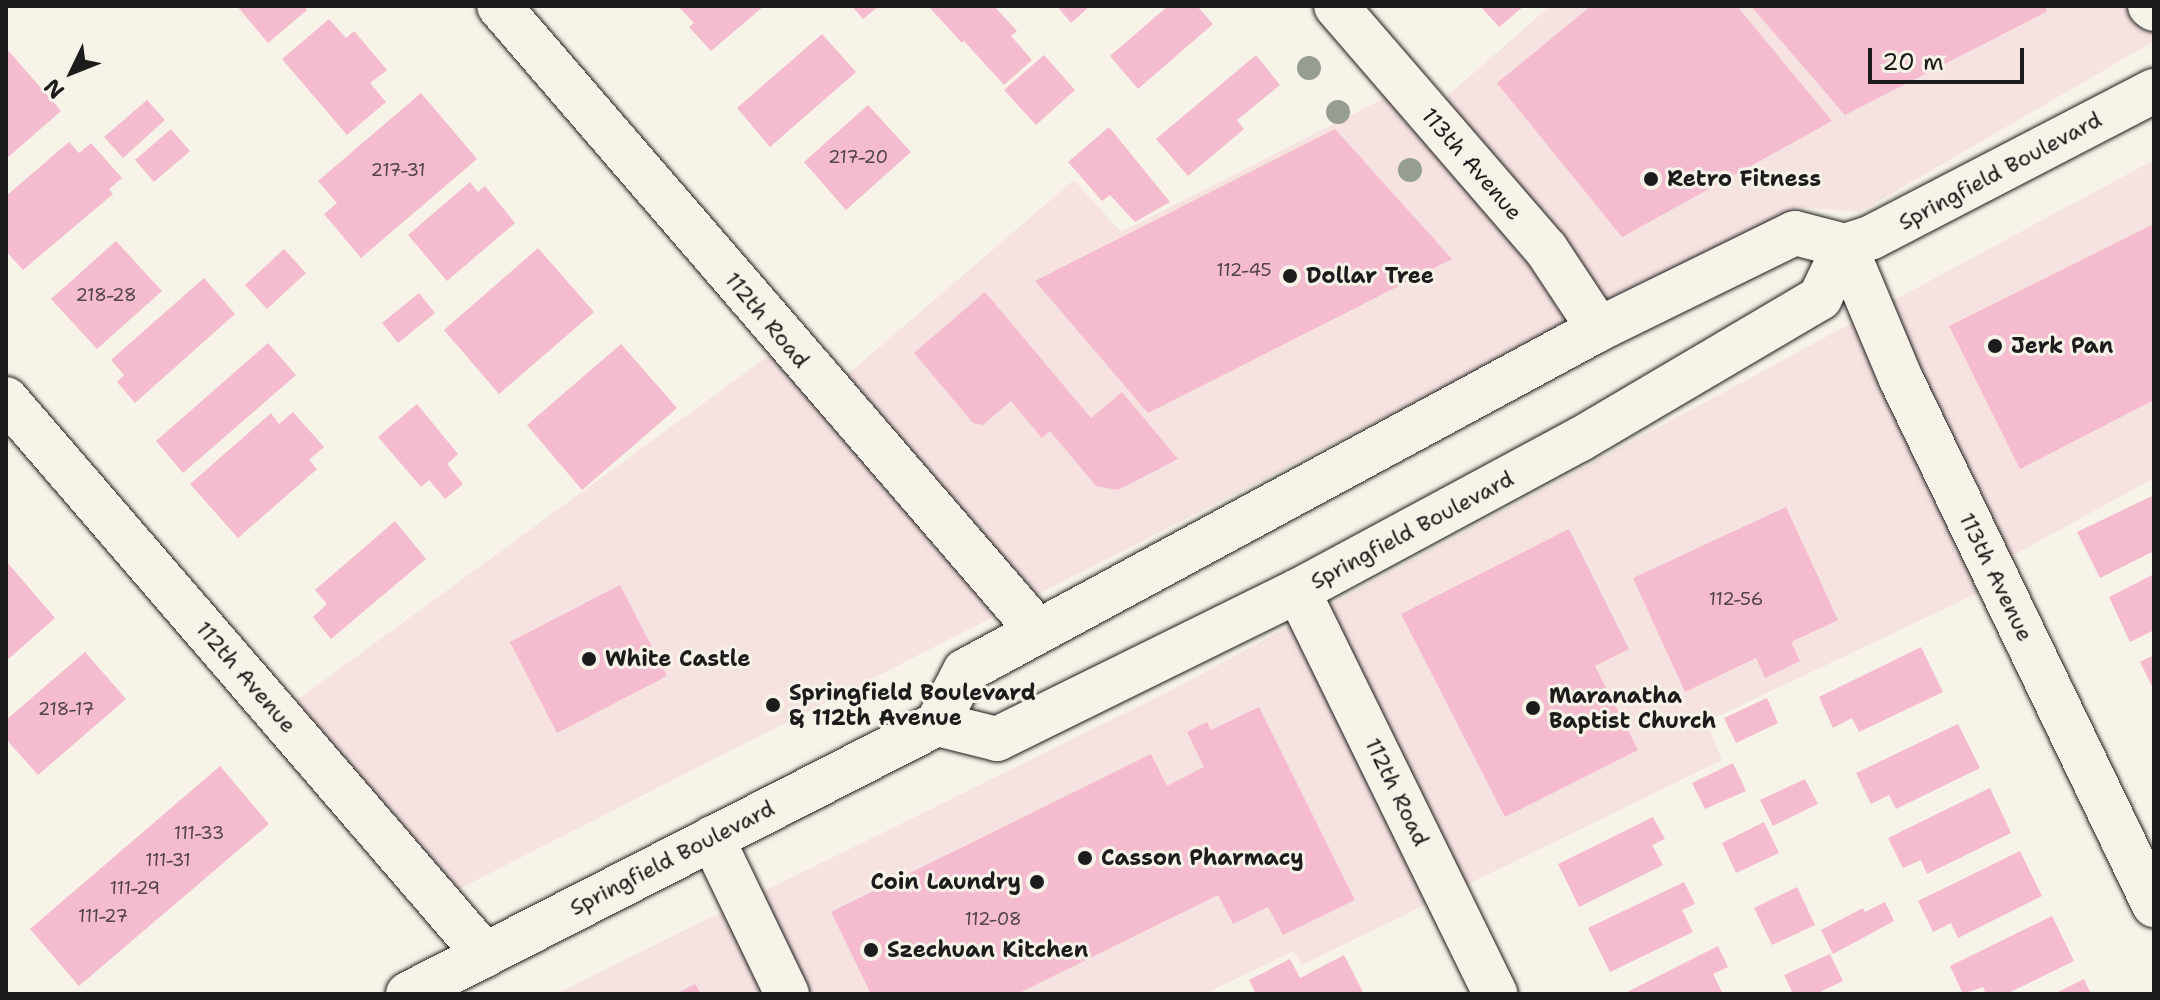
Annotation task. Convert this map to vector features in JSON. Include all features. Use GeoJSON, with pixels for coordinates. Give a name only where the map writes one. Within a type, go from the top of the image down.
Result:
{"type":"FeatureCollection","features":[{"type":"Feature","properties":{"kind":"street","name":"112th Road"},"geometry":{"type":"LineString","coordinates":[[499,6],[832,397],[1038,631]]}},
{"type":"Feature","properties":{"kind":"street","name":"113th Avenue"},"geometry":{"type":"LineString","coordinates":[[1336,6],[1546,249],[1599,329]]}},
{"type":"Feature","properties":{"kind":"street","name":"Springfield Boulevard"},"geometry":{"type":"LineString","coordinates":[[408,994],[937,724],[997,739],[1298,591],[1579,440],[1820,298],[1845,246],[1872,237],[2154,91]]}},
{"type":"Feature","properties":{"kind":"street"},"geometry":{"type":"LineString","coordinates":[[937,724],[965,671],[1599,329],[1795,233],[1845,246]]}},
{"type":"Feature","properties":{"kind":"street","name":"113th Avenue"},"geometry":{"type":"LineString","coordinates":[[1845,246],[1901,379],[2154,905]]}},
{"type":"Feature","properties":{"kind":"street","name":"112th Avenue"},"geometry":{"type":"LineString","coordinates":[[6,399],[485,955]]}},
{"type":"Feature","properties":{"kind":"street","name":"112th Road"},"geometry":{"type":"LineString","coordinates":[[1298,591],[1495,994]]}},
{"type":"Feature","properties":{"kind":"street"},"geometry":{"type":"LineString","coordinates":[[712,838],[787,994]]}},
{"type":"Feature","properties":{"kind":"shaded area"},"geometry":{"type":"Polygon","coordinates":[[[1550,6],[2154,6],[2154,41],[1860,212],[1798,207],[453,892],[286,708],[797,335],[840,381],[1074,180],[1121,232],[1416,82],[1436,106],[1550,6]]]}},
{"type":"Feature","properties":{"kind":"shaded area"},"geometry":{"type":"Polygon","coordinates":[[[2154,160],[2154,478],[1979,574],[1984,590],[1706,722],[1722,760],[1302,965],[1293,951],[1205,994],[556,994],[1166,693],[2154,160]]]}},
{"type":"Feature","properties":{"kind":"building"},"geometry":{"type":"Polygon","coordinates":[[[237,6],[304,6],[307,10],[268,43],[237,6]]]}},
{"type":"Feature","properties":{"kind":"building"},"geometry":{"type":"Polygon","coordinates":[[[678,6],[764,6],[711,51],[689,27],[694,23],[678,6]]]}},
{"type":"Feature","properties":{"kind":"building"},"geometry":{"type":"Polygon","coordinates":[[[852,6],[879,6],[863,19],[852,6]]]}},
{"type":"Feature","properties":{"kind":"building"},"geometry":{"type":"Polygon","coordinates":[[[994,6],[1017,31],[1011,36],[1032,60],[1004,85],[930,8],[994,6]]]}},
{"type":"Feature","properties":{"kind":"building"},"geometry":{"type":"Polygon","coordinates":[[[1057,6],[1090,6],[1071,23],[1057,6]]]}},
{"type":"Feature","properties":{"kind":"building"},"geometry":{"type":"Polygon","coordinates":[[[1168,6],[1197,6],[1213,24],[1138,89],[1110,56],[1168,6]]]}},
{"type":"Feature","properties":{"kind":"building"},"geometry":{"type":"Polygon","coordinates":[[[1480,6],[1524,6],[1499,27],[1480,6]]]}},
{"type":"Feature","properties":{"kind":"building","name":"Retro Fitness"},"geometry":{"type":"Polygon","coordinates":[[[1591,6],[1737,6],[1832,121],[1622,237],[1497,83],[1591,6]]]}},
{"type":"Feature","properties":{"kind":"building"},"geometry":{"type":"Polygon","coordinates":[[[1751,6],[2047,6],[2046,12],[1845,115],[1751,6]]]}},
{"type":"Feature","properties":{"kind":"building"},"geometry":{"type":"Polygon","coordinates":[[[329,19],[346,38],[354,31],[387,70],[370,83],[386,102],[347,135],[282,59],[329,19]]]}},
{"type":"Feature","properties":{"kind":"building"},"geometry":{"type":"Polygon","coordinates":[[[822,34],[856,72],[770,147],[737,108],[822,34]]]}},
{"type":"Feature","properties":{"kind":"building"},"geometry":{"type":"Polygon","coordinates":[[[6,48],[61,111],[6,159],[6,48]]]}},
{"type":"Feature","properties":{"kind":"building"},"geometry":{"type":"Polygon","coordinates":[[[1044,55],[1075,90],[1036,125],[1004,90],[1044,55]]]}},
{"type":"Feature","properties":{"kind":"building"},"geometry":{"type":"Polygon","coordinates":[[[1256,55],[1280,85],[1237,120],[1244,129],[1188,176],[1156,139],[1256,55]]]}},
{"type":"Feature","properties":{"kind":"building"},"geometry":{"type":"Polygon","coordinates":[[[421,93],[477,159],[361,258],[324,214],[337,203],[318,181],[421,93]]]}},
{"type":"Feature","properties":{"kind":"building"},"geometry":{"type":"Polygon","coordinates":[[[147,100],[165,120],[123,158],[104,137],[147,100]]]}},
{"type":"Feature","properties":{"kind":"building"},"geometry":{"type":"Polygon","coordinates":[[[868,105],[911,152],[846,210],[804,162],[868,105]]]}},
{"type":"Feature","properties":{"kind":"building"},"geometry":{"type":"Polygon","coordinates":[[[1109,127],[1170,202],[1135,222],[1110,195],[1102,201],[1068,162],[1109,127]]]}},
{"type":"Feature","properties":{"kind":"building"},"geometry":{"type":"Polygon","coordinates":[[[171,129],[190,151],[154,182],[135,160],[171,129]]]}},
{"type":"Feature","properties":{"kind":"building"},"geometry":{"type":"Polygon","coordinates":[[[1335,129],[1452,259],[1148,413],[1035,281],[1335,129]]]}},
{"type":"Feature","properties":{"kind":"building"},"geometry":{"type":"Polygon","coordinates":[[[69,142],[79,153],[91,143],[122,178],[109,189],[113,194],[23,270],[6,251],[6,196],[69,142]]]}},
{"type":"Feature","properties":{"kind":"building"},"geometry":{"type":"Polygon","coordinates":[[[470,182],[478,192],[485,186],[515,223],[447,281],[408,235],[470,182]]]}},
{"type":"Feature","properties":{"kind":"building"},"geometry":{"type":"Polygon","coordinates":[[[2154,224],[2154,400],[2020,469],[1949,326],[2154,224]]]}},
{"type":"Feature","properties":{"kind":"building"},"geometry":{"type":"Polygon","coordinates":[[[116,241],[162,291],[97,349],[51,299],[116,241]]]}},
{"type":"Feature","properties":{"kind":"building"},"geometry":{"type":"Polygon","coordinates":[[[538,248],[594,312],[499,394],[444,330],[538,248]]]}},
{"type":"Feature","properties":{"kind":"building"},"geometry":{"type":"Polygon","coordinates":[[[284,249],[306,273],[267,309],[245,285],[284,249]]]}},
{"type":"Feature","properties":{"kind":"building"},"geometry":{"type":"Polygon","coordinates":[[[204,278],[235,314],[135,403],[117,382],[124,375],[111,360],[204,278]]]}},
{"type":"Feature","properties":{"kind":"building"},"geometry":{"type":"Polygon","coordinates":[[[985,292],[1091,418],[1122,392],[1178,459],[1118,490],[1096,486],[1050,431],[1042,438],[1011,401],[983,425],[973,423],[914,353],[985,292]]]}},
{"type":"Feature","properties":{"kind":"building"},"geometry":{"type":"Polygon","coordinates":[[[419,293],[435,313],[398,343],[382,323],[419,293]]]}},
{"type":"Feature","properties":{"kind":"building"},"geometry":{"type":"Polygon","coordinates":[[[268,343],[296,375],[183,473],[156,441],[268,343]]]}},
{"type":"Feature","properties":{"kind":"building"},"geometry":{"type":"Polygon","coordinates":[[[621,344],[677,408],[582,490],[527,425],[621,344]]]}},
{"type":"Feature","properties":{"kind":"building"},"geometry":{"type":"Polygon","coordinates":[[[417,404],[458,454],[447,464],[463,484],[445,499],[429,480],[421,487],[378,437],[417,404]]]}},
{"type":"Feature","properties":{"kind":"building"},"geometry":{"type":"Polygon","coordinates":[[[293,412],[324,447],[309,460],[317,469],[238,538],[190,484],[271,413],[279,424],[293,412]]]}},
{"type":"Feature","properties":{"kind":"building"},"geometry":{"type":"Polygon","coordinates":[[[2154,495],[2154,551],[2100,578],[2077,532],[2154,495]]]}},
{"type":"Feature","properties":{"kind":"building"},"geometry":{"type":"Polygon","coordinates":[[[1786,507],[1838,620],[1791,642],[1800,661],[1765,678],[1756,658],[1685,692],[1633,578],[1786,507]]]}},
{"type":"Feature","properties":{"kind":"building"},"geometry":{"type":"Polygon","coordinates":[[[395,521],[426,559],[331,639],[313,617],[327,604],[315,590],[395,521]]]}},
{"type":"Feature","properties":{"kind":"building","name":"Maranatha Baptist Church"},"geometry":{"type":"Polygon","coordinates":[[[1569,529],[1629,649],[1595,666],[1638,750],[1505,817],[1401,614],[1569,529]]]}},
{"type":"Feature","properties":{"kind":"building"},"geometry":{"type":"Polygon","coordinates":[[[6,561],[55,618],[6,661],[6,561]]]}},
{"type":"Feature","properties":{"kind":"building"},"geometry":{"type":"Polygon","coordinates":[[[2154,574],[2154,630],[2130,642],[2109,597],[2154,574]]]}},
{"type":"Feature","properties":{"kind":"building","name":"White Castle"},"geometry":{"type":"Polygon","coordinates":[[[620,585],[667,676],[557,733],[510,642],[620,585]]]}},
{"type":"Feature","properties":{"kind":"building"},"geometry":{"type":"Polygon","coordinates":[[[1921,647],[1943,692],[1859,732],[1852,718],[1833,728],[1819,697],[1921,647]]]}},
{"type":"Feature","properties":{"kind":"building"},"geometry":{"type":"Polygon","coordinates":[[[85,652],[126,699],[38,775],[6,739],[6,720],[85,652]]]}},
{"type":"Feature","properties":{"kind":"building"},"geometry":{"type":"Polygon","coordinates":[[[2154,655],[2154,690],[2140,662],[2154,655]]]}},
{"type":"Feature","properties":{"kind":"building"},"geometry":{"type":"Polygon","coordinates":[[[1767,698],[1778,723],[1736,743],[1724,718],[1767,698]]]}},
{"type":"Feature","properties":{"kind":"building"},"geometry":{"type":"Polygon","coordinates":[[[1259,707],[1355,900],[1283,935],[1268,907],[1233,924],[1218,895],[1017,994],[871,994],[831,912],[1151,754],[1167,786],[1204,767],[1187,732],[1207,722],[1211,730],[1259,707]]]}},
{"type":"Feature","properties":{"kind":"building"},"geometry":{"type":"Polygon","coordinates":[[[1958,724],[1980,768],[1896,809],[1889,795],[1871,804],[1856,773],[1958,724]]]}},
{"type":"Feature","properties":{"kind":"building"},"geometry":{"type":"Polygon","coordinates":[[[1733,763],[1746,791],[1705,809],[1692,783],[1733,763]]]}},
{"type":"Feature","properties":{"kind":"building"},"geometry":{"type":"Polygon","coordinates":[[[220,766],[269,824],[79,986],[30,929],[220,766]]]}},
{"type":"Feature","properties":{"kind":"building"},"geometry":{"type":"Polygon","coordinates":[[[1805,779],[1818,804],[1773,826],[1760,800],[1805,779]]]}},
{"type":"Feature","properties":{"kind":"building"},"geometry":{"type":"Polygon","coordinates":[[[1990,788],[2011,833],[1927,874],[1921,860],[1903,868],[1888,838],[1990,788]]]}},
{"type":"Feature","properties":{"kind":"building"},"geometry":{"type":"Polygon","coordinates":[[[1653,817],[1665,839],[1652,845],[1663,865],[1579,907],[1558,864],[1653,817]]]}},
{"type":"Feature","properties":{"kind":"building"},"geometry":{"type":"Polygon","coordinates":[[[1764,822],[1779,853],[1736,873],[1722,843],[1764,822]]]}},
{"type":"Feature","properties":{"kind":"building"},"geometry":{"type":"Polygon","coordinates":[[[2020,851],[2042,896],[1958,938],[1951,923],[1933,932],[1918,901],[2020,851]]]}},
{"type":"Feature","properties":{"kind":"building"},"geometry":{"type":"Polygon","coordinates":[[[1684,882],[1695,904],[1682,910],[1693,932],[1610,972],[1588,928],[1684,882]]]}},
{"type":"Feature","properties":{"kind":"building"},"geometry":{"type":"Polygon","coordinates":[[[1797,887],[1815,925],[1772,945],[1754,908],[1797,887]]]}},
{"type":"Feature","properties":{"kind":"building"},"geometry":{"type":"Polygon","coordinates":[[[1885,902],[1894,921],[1833,954],[1821,930],[1863,908],[1865,912],[1885,902]]]}},
{"type":"Feature","properties":{"kind":"building"},"geometry":{"type":"Polygon","coordinates":[[[2052,916],[2074,961],[2006,994],[1986,994],[1983,987],[1963,994],[1950,966],[2052,916]]]}},
{"type":"Feature","properties":{"kind":"building"},"geometry":{"type":"Polygon","coordinates":[[[1718,946],[1728,967],[1713,974],[1723,994],[1623,994],[1718,946]]]}},
{"type":"Feature","properties":{"kind":"building"},"geometry":{"type":"Polygon","coordinates":[[[1830,954],[1843,981],[1816,994],[1793,994],[1784,975],[1830,954]]]}},
{"type":"Feature","properties":{"kind":"building"},"geometry":{"type":"Polygon","coordinates":[[[1344,955],[1364,994],[1256,994],[1249,980],[1290,959],[1300,978],[1344,955]]]}},
{"type":"Feature","properties":{"kind":"building"},"geometry":{"type":"Polygon","coordinates":[[[2084,979],[2091,994],[2054,994],[2084,979]]]}},
{"type":"Feature","properties":{"kind":"building"},"geometry":{"type":"Polygon","coordinates":[[[695,984],[701,994],[675,994],[695,984]]]}},
{"type":"Feature","properties":{"kind":"place","name":"Retro Fitness"},"geometry":{"type":"Point","coordinates":[1651,179]}},
{"type":"Feature","properties":{"kind":"place","name":"Dollar Tree"},"geometry":{"type":"Point","coordinates":[1290,276]}},
{"type":"Feature","properties":{"kind":"place","name":"Jerk Pan"},"geometry":{"type":"Point","coordinates":[1995,346]}},
{"type":"Feature","properties":{"kind":"place","name":"White Castle"},"geometry":{"type":"Point","coordinates":[589,659]}},
{"type":"Feature","properties":{"kind":"place","name":"Springfield Boulevard & 112th Avenue"},"geometry":{"type":"Point","coordinates":[773,705]}},
{"type":"Feature","properties":{"kind":"place","name":"Maranatha Baptist Church"},"geometry":{"type":"Point","coordinates":[1533,708]}},
{"type":"Feature","properties":{"kind":"place","name":"Casson Pharmacy"},"geometry":{"type":"Point","coordinates":[1085,858]}},
{"type":"Feature","properties":{"kind":"place","name":"Coin Laundry"},"geometry":{"type":"Point","coordinates":[1037,882]}},
{"type":"Feature","properties":{"kind":"place","name":"Szechuan Kitchen"},"geometry":{"type":"Point","coordinates":[871,950]}}]}
